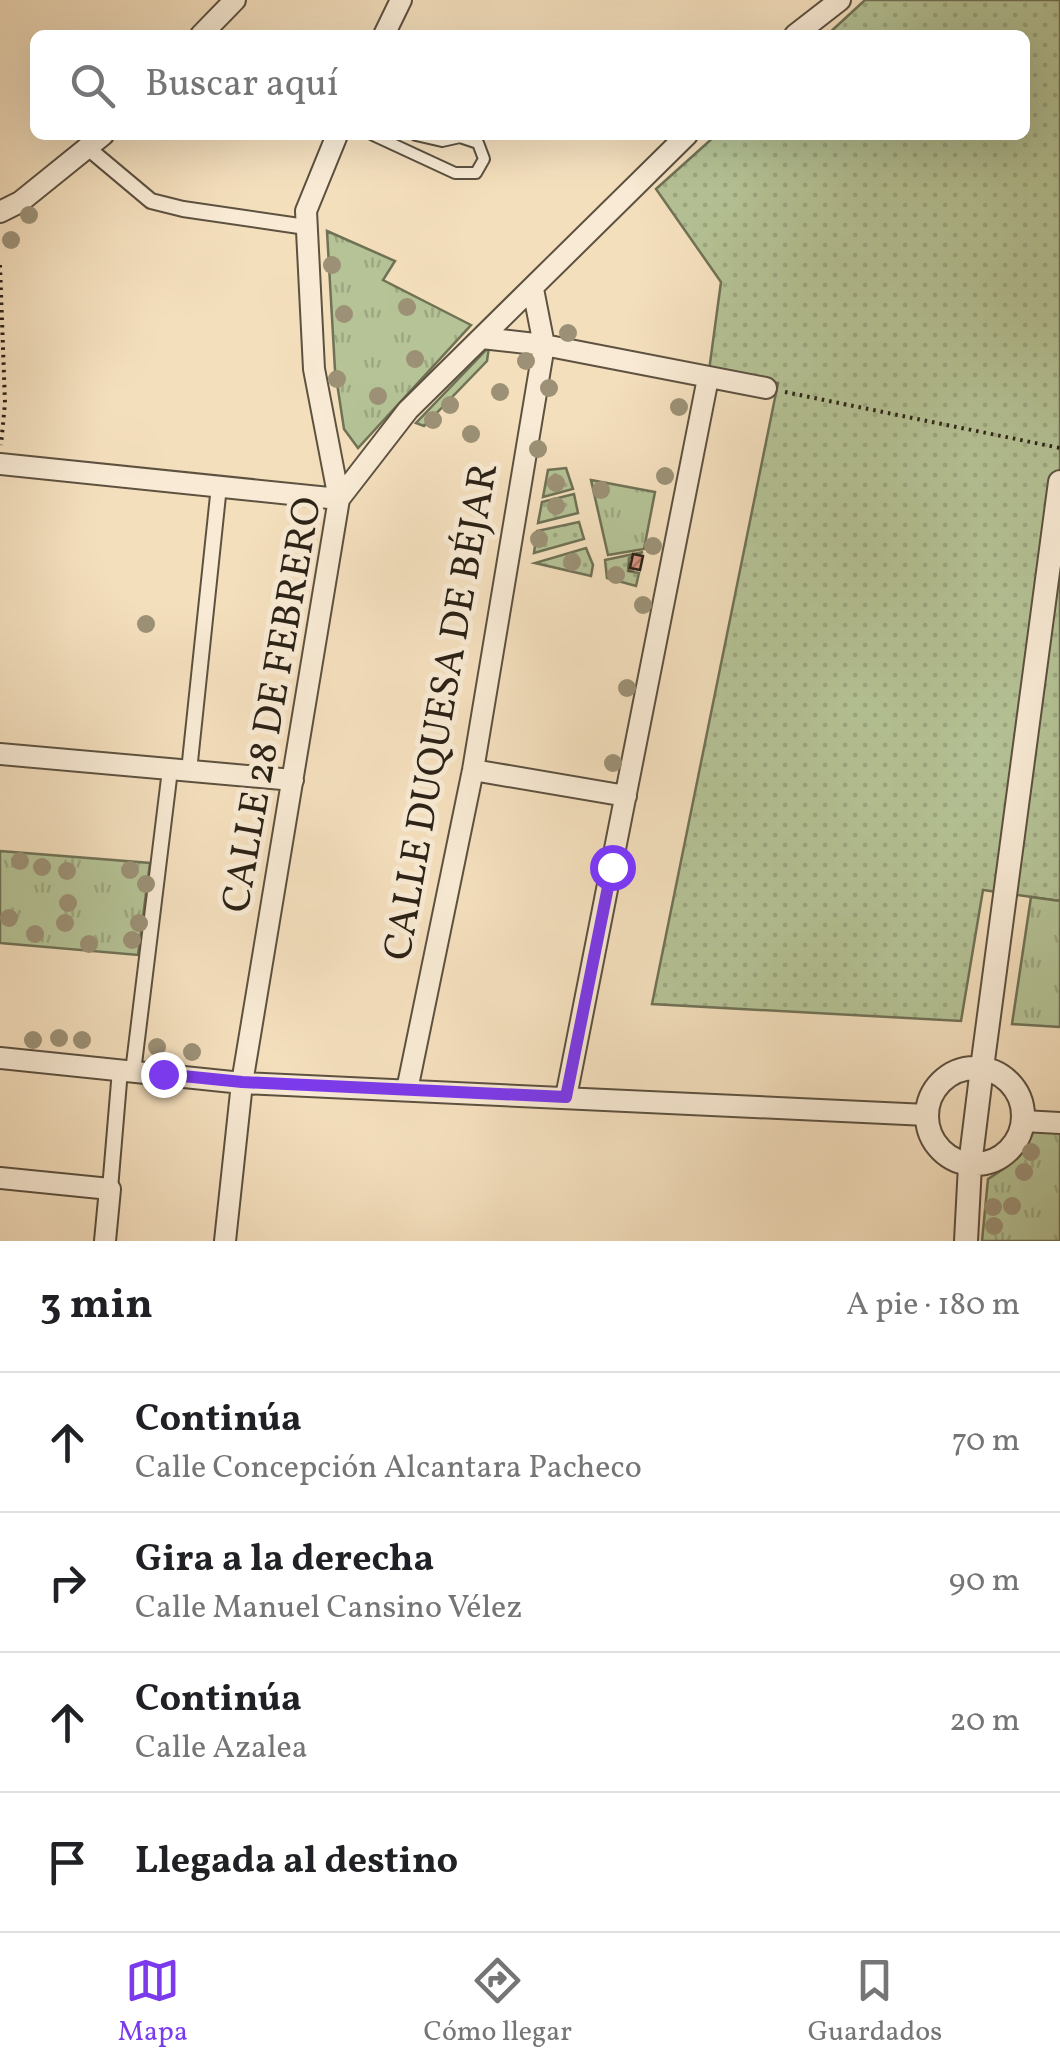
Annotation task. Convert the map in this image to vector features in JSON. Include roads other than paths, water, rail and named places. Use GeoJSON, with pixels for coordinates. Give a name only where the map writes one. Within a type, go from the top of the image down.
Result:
{"type":"FeatureCollection","features":[{"type":"Feature","properties":{"kind":"street"},"geometry":{"type":"LineString","coordinates":[[205,30],[235,0]]}},
{"type":"Feature","properties":{"kind":"street"},"geometry":{"type":"LineString","coordinates":[[386,30],[401,0]]}},
{"type":"Feature","properties":{"kind":"street"},"geometry":{"type":"LineString","coordinates":[[801,30],[840,0]]}},
{"type":"Feature","properties":{"kind":"street"},"geometry":{"type":"LineString","coordinates":[[0,464],[339,499],[314,369],[306,227],[306,211],[335,140]]}},
{"type":"Feature","properties":{"kind":"street","name":"CALLE 28 DE FEBRERO"},"geometry":{"type":"LineString","coordinates":[[225,1241],[242,1082],[339,499],[408,410],[682,140]]}},
{"type":"Feature","properties":{"kind":"street"},"geometry":{"type":"LineString","coordinates":[[0,212],[20,202],[96,142],[151,200],[183,210],[306,227]]}},
{"type":"Feature","properties":{"kind":"street"},"geometry":{"type":"LineString","coordinates":[[533,289],[544,345]]}},
{"type":"Feature","properties":{"kind":"street"},"geometry":{"type":"LineString","coordinates":[[516,305],[544,345]]}},
{"type":"Feature","properties":{"kind":"street"},"geometry":{"type":"LineString","coordinates":[[482,338],[544,345],[766,388]]}},
{"type":"Feature","properties":{"kind":"street","name":"CALLE DUQUESA DE BÉJAR"},"geometry":{"type":"LineString","coordinates":[[407,1090],[473,770],[544,345]]}},
{"type":"Feature","properties":{"kind":"street"},"geometry":{"type":"LineString","coordinates":[[566,1097],[708,378]]}},
{"type":"Feature","properties":{"kind":"street"},"geometry":{"type":"LineString","coordinates":[[966,1241],[970,1164],[1060,482]]}},
{"type":"Feature","properties":{"kind":"street"},"geometry":{"type":"LineString","coordinates":[[105,1241],[127,1071],[180,770],[219,486]]}},
{"type":"Feature","properties":{"kind":"street"},"geometry":{"type":"LineString","coordinates":[[0,754],[292,780]]}},
{"type":"Feature","properties":{"kind":"street"},"geometry":{"type":"LineString","coordinates":[[473,770],[626,796]]}},
{"type":"Feature","properties":{"kind":"street"},"geometry":{"type":"LineString","coordinates":[[0,1058],[242,1082],[927,1115]]}},
{"type":"Feature","properties":{"kind":"street"},"geometry":{"type":"LineString","coordinates":[[982,1068],[996,1072],[1017,1092],[1023,1121],[1019,1136],[999,1158],[985,1164],[970,1164],[944,1153],[928,1129],[927,1115],[930,1099],[950,1075],[982,1068]]}},
{"type":"Feature","properties":{"kind":"street"},"geometry":{"type":"LineString","coordinates":[[1023,1121],[1060,1123]]}},
{"type":"Feature","properties":{"kind":"street"},"geometry":{"type":"LineString","coordinates":[[0,1178],[110,1188]]}},
{"type":"Feature","properties":{"kind":"lane"},"geometry":{"type":"LineString","coordinates":[[384,140],[455,172],[476,173],[484,159],[478,144],[468,140]]}}]}
